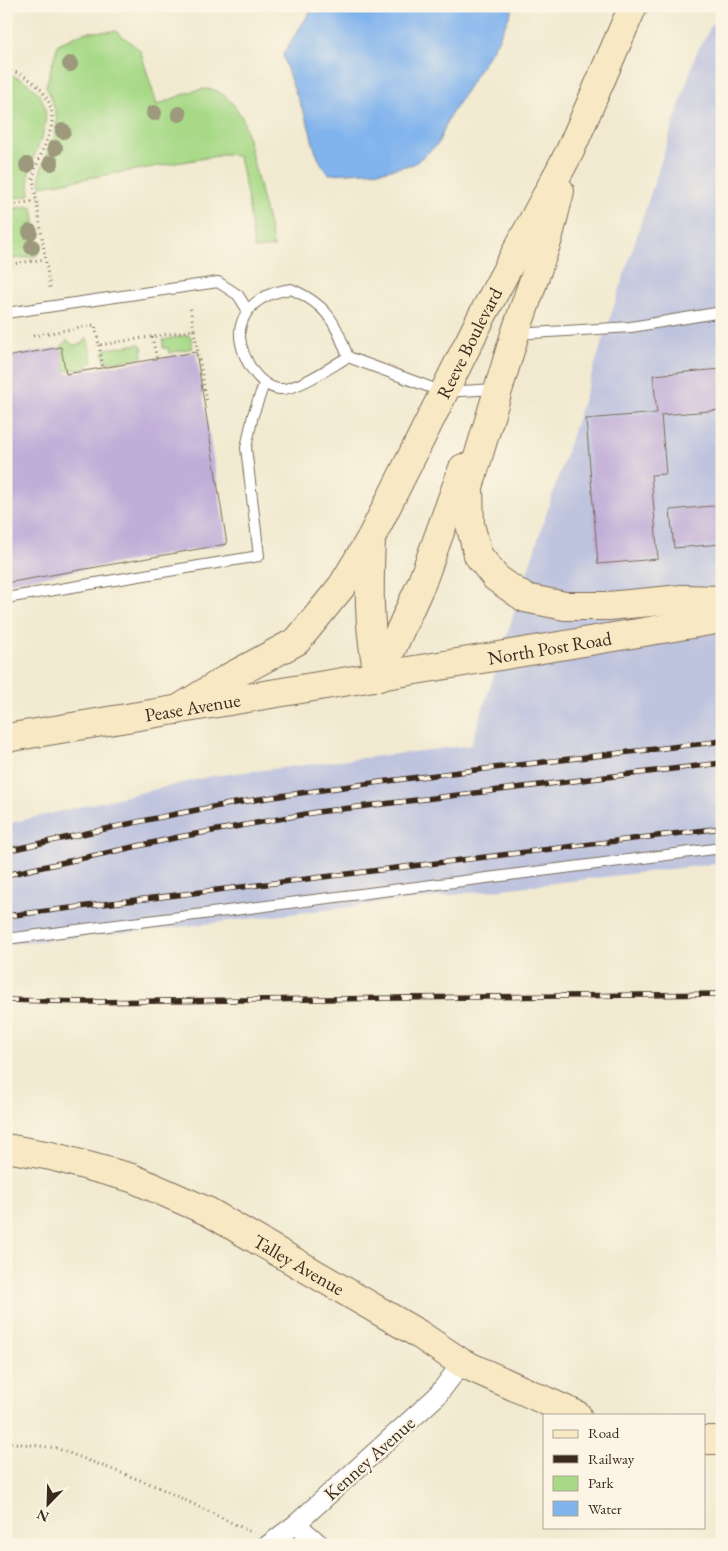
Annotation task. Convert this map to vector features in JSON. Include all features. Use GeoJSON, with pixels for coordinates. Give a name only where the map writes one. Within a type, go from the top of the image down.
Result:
{"type":"FeatureCollection","features":[{"type":"Feature","properties":{"kind":"street","name":"Reeve Boulevard"},"geometry":{"type":"LineString","coordinates":[[177,710],[230,677],[297,641],[342,586],[371,538],[443,392],[570,150],[633,6]]}},
{"type":"Feature","properties":{"kind":"street","name":"Reeve Boulevard"},"geometry":{"type":"LineString","coordinates":[[489,416],[548,239],[570,150]]}},
{"type":"Feature","properties":{"kind":"street"},"geometry":{"type":"LineString","coordinates":[[489,416],[469,487],[470,524],[478,555],[496,578],[525,598],[565,606],[608,606],[682,599],[722,600]]}},
{"type":"Feature","properties":{"kind":"street"},"geometry":{"type":"LineString","coordinates":[[379,678],[422,582],[463,469],[489,416]]}},
{"type":"Feature","properties":{"kind":"street"},"geometry":{"type":"LineString","coordinates":[[371,538],[368,590],[373,654],[379,678]]}},
{"type":"Feature","properties":{"kind":"street","name":"North Post Road"},"geometry":{"type":"LineString","coordinates":[[379,678],[722,619]]}},
{"type":"Feature","properties":{"kind":"street","name":"Pease Avenue"},"geometry":{"type":"LineString","coordinates":[[6,738],[379,678]]}},
{"type":"Feature","properties":{"kind":"street","name":"Talley Avenue"},"geometry":{"type":"LineString","coordinates":[[6,1148],[51,1156],[132,1178],[209,1212],[417,1333],[462,1363],[574,1414]]}},
{"type":"Feature","properties":{"kind":"street","name":"Kenney Avenue"},"geometry":{"type":"LineString","coordinates":[[270,1544],[296,1524],[437,1396],[462,1363]]}},
{"type":"Feature","properties":{"kind":"street"},"geometry":{"type":"LineString","coordinates":[[706,1440],[722,1440]]}},
{"type":"Feature","properties":{"kind":"street"},"geometry":{"type":"LineString","coordinates":[[296,1524],[320,1545]]}},
{"type":"Feature","properties":{"kind":"lane"},"geometry":{"type":"LineString","coordinates":[[6,313],[218,282],[238,295],[248,311]]}},
{"type":"Feature","properties":{"kind":"lane"},"geometry":{"type":"LineString","coordinates":[[292,290],[319,305],[331,318],[339,329],[348,357],[310,380],[280,389],[264,384],[255,375],[247,361],[242,343],[241,326],[248,311],[260,299],[275,292],[292,290]]}},
{"type":"Feature","properties":{"kind":"lane"},"geometry":{"type":"LineString","coordinates":[[516,334],[631,328],[722,312]]}},
{"type":"Feature","properties":{"kind":"lane"},"geometry":{"type":"LineString","coordinates":[[348,357],[443,392],[498,389]]}},
{"type":"Feature","properties":{"kind":"lane"},"geometry":{"type":"LineString","coordinates":[[6,598],[259,556],[246,448],[253,415],[264,384]]}},
{"type":"Feature","properties":{"kind":"lane"},"geometry":{"type":"LineString","coordinates":[[6,939],[722,848]]}},
{"type":"Feature","properties":{"kind":"path"},"geometry":{"type":"LineString","coordinates":[[6,70],[18,72],[34,81],[44,93],[50,110],[51,127],[35,165],[33,179],[50,288]]}},
{"type":"Feature","properties":{"kind":"path"},"geometry":{"type":"LineString","coordinates":[[6,206],[36,201]]}},
{"type":"Feature","properties":{"kind":"path"},"geometry":{"type":"LineString","coordinates":[[6,265],[45,259]]}},
{"type":"Feature","properties":{"kind":"path"},"geometry":{"type":"LineString","coordinates":[[190,306],[207,402]]}},
{"type":"Feature","properties":{"kind":"path"},"geometry":{"type":"LineString","coordinates":[[33,336],[95,325],[103,368]]}},
{"type":"Feature","properties":{"kind":"path"},"geometry":{"type":"LineString","coordinates":[[99,345],[194,330]]}},
{"type":"Feature","properties":{"kind":"path"},"geometry":{"type":"LineString","coordinates":[[152,337],[157,359]]}},
{"type":"Feature","properties":{"kind":"path"},"geometry":{"type":"LineString","coordinates":[[6,1442],[56,1448],[149,1483],[270,1544]]}},
{"type":"Feature","properties":{"kind":"shaded area"},"geometry":{"type":"Polygon","coordinates":[[[722,6],[722,863],[163,929],[6,944],[6,824],[212,776],[471,745],[696,54],[722,6]]]}},
{"type":"Feature","properties":{"kind":"green space"},"geometry":{"type":"Polygon","coordinates":[[[116,31],[140,50],[157,105],[184,94],[205,89],[214,90],[224,95],[233,105],[243,119],[274,247],[254,249],[248,199],[239,157],[229,154],[41,186],[42,164],[54,138],[57,125],[53,103],[46,86],[58,44],[86,32],[116,31]]]}},
{"type":"Feature","properties":{"kind":"green space"},"geometry":{"type":"Polygon","coordinates":[[[6,75],[19,78],[31,86],[40,96],[46,116],[41,138],[29,171],[30,195],[6,200],[6,75]]]}},
{"type":"Feature","properties":{"kind":"green space"},"geometry":{"type":"Polygon","coordinates":[[[27,206],[33,208],[40,252],[36,256],[6,260],[6,210],[27,206]]]}},
{"type":"Feature","properties":{"kind":"green space"},"geometry":{"type":"Polygon","coordinates":[[[188,335],[191,337],[193,348],[169,353],[168,348],[163,348],[163,340],[188,335]]]}},
{"type":"Feature","properties":{"kind":"green space"},"geometry":{"type":"Polygon","coordinates":[[[87,338],[93,362],[87,363],[88,368],[65,371],[61,347],[67,340],[73,345],[82,344],[87,338]]]}},
{"type":"Feature","properties":{"kind":"green space"},"geometry":{"type":"Polygon","coordinates":[[[139,344],[142,346],[143,357],[115,362],[105,361],[103,353],[106,349],[139,344]]]}},
{"type":"Feature","properties":{"kind":"water"},"geometry":{"type":"Polygon","coordinates":[[[316,6],[514,6],[498,40],[448,119],[438,144],[414,164],[383,171],[329,174],[317,155],[283,54],[310,12],[316,6]]]}},
{"type":"Feature","properties":{"kind":"building"},"geometry":{"type":"Polygon","coordinates":[[[61,347],[66,374],[196,352],[227,544],[6,583],[6,357],[61,347]]]}},
{"type":"Feature","properties":{"kind":"building"},"geometry":{"type":"Polygon","coordinates":[[[722,369],[722,410],[661,415],[666,474],[651,475],[658,559],[598,564],[586,419],[657,413],[653,375],[722,369]]]}},
{"type":"Feature","properties":{"kind":"building"},"geometry":{"type":"Polygon","coordinates":[[[722,505],[722,544],[674,548],[670,510],[722,505]]]}},
{"type":"Feature","properties":{"kind":"railway"},"geometry":{"type":"LineString","coordinates":[[6,851],[161,817],[312,791],[722,741]]}},
{"type":"Feature","properties":{"kind":"railway"},"geometry":{"type":"LineString","coordinates":[[6,875],[179,837],[317,812],[722,763]]}},
{"type":"Feature","properties":{"kind":"railway"},"geometry":{"type":"LineString","coordinates":[[6,916],[722,828]]}},
{"type":"Feature","properties":{"kind":"railway"},"geometry":{"type":"LineString","coordinates":[[6,1000],[86,1002],[722,994]]}}]}
